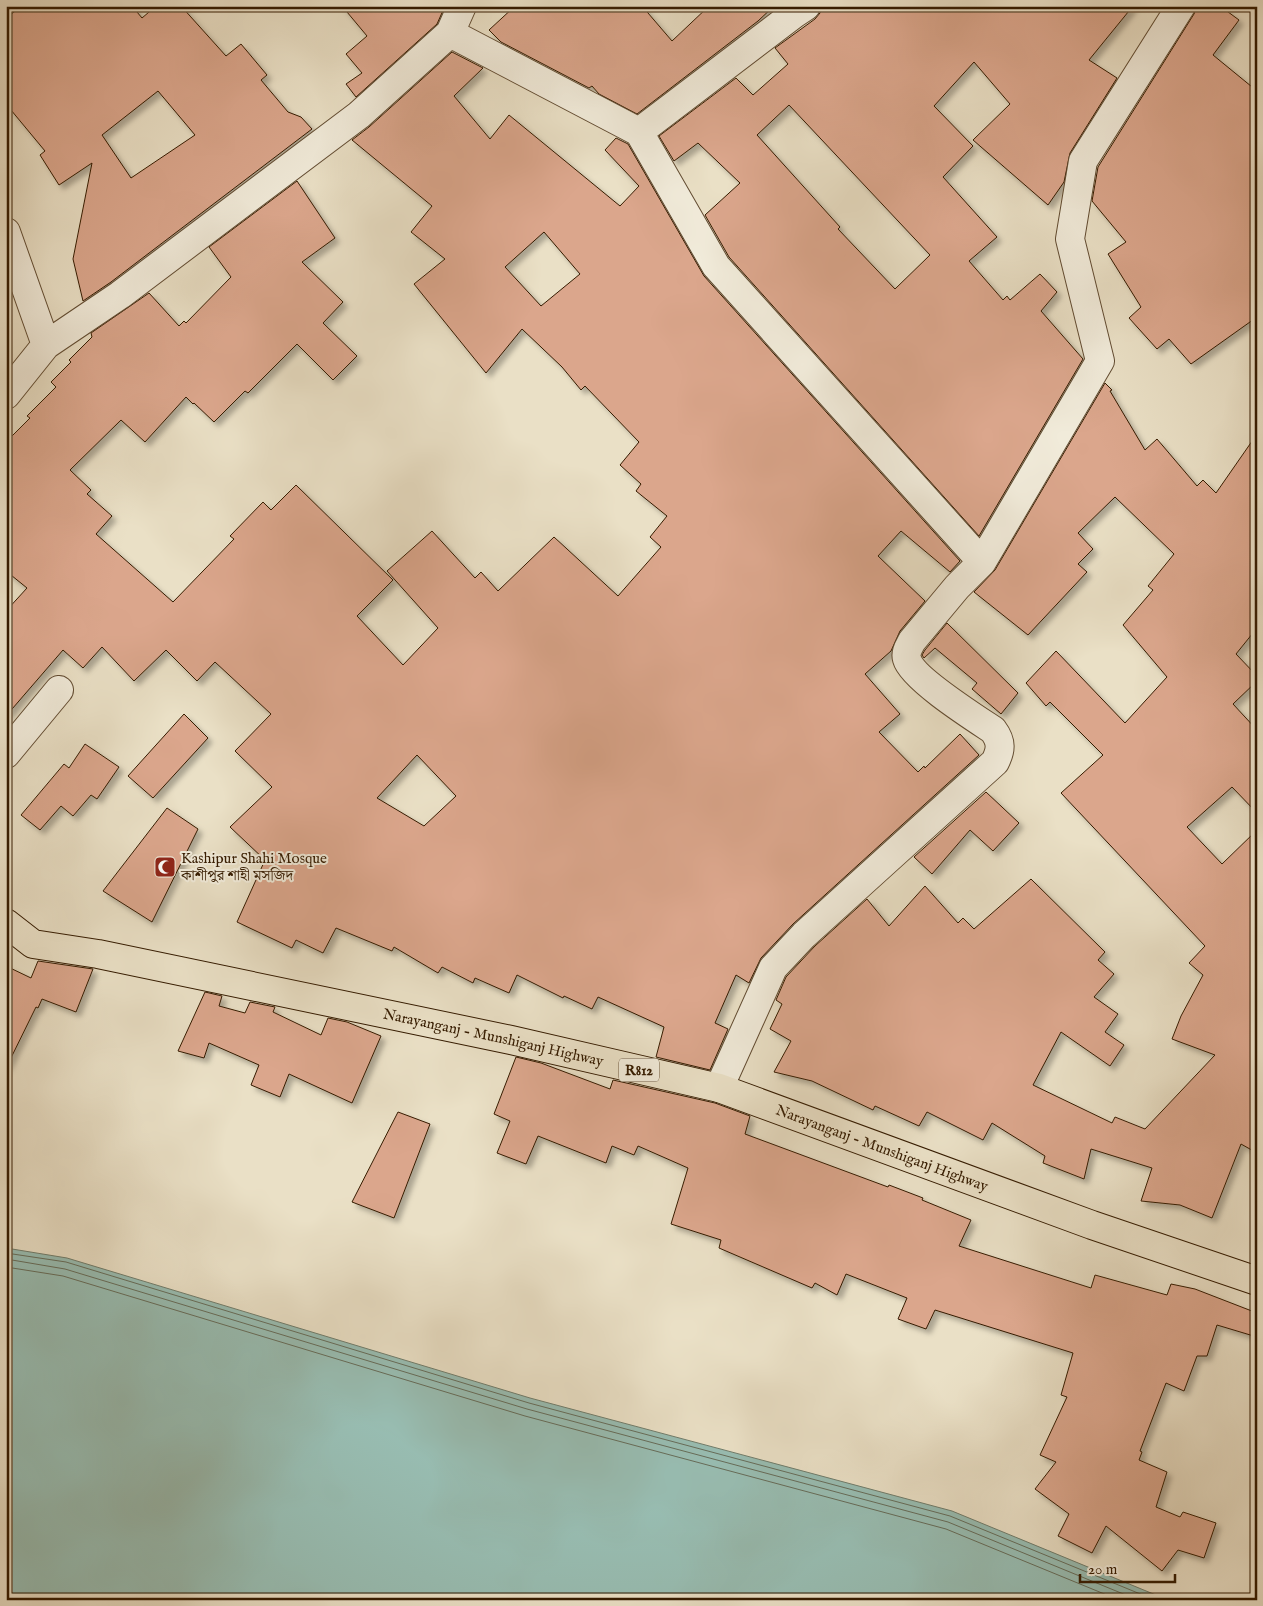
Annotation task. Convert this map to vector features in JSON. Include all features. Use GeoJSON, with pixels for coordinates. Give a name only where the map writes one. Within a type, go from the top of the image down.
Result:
{"type":"FeatureCollection","features":[{"type":"Feature","properties":{"kind":"main road","name":"Narayanganj - Munshiganj Highway"},"geometry":{"type":"LineString","coordinates":[[6,923],[33,944],[98,954],[511,1040],[719,1088],[1092,1225],[1257,1281]]}},
{"type":"Feature","properties":{"kind":"street"},"geometry":{"type":"LineString","coordinates":[[6,395],[46,345],[120,295],[359,115],[450,33],[462,6]]}},
{"type":"Feature","properties":{"kind":"street"},"geometry":{"type":"LineString","coordinates":[[639,132],[806,6]]}},
{"type":"Feature","properties":{"kind":"street"},"geometry":{"type":"LineString","coordinates":[[719,1088],[776,963],[804,935],[995,762],[1000,751],[1000,739],[993,730],[934,689],[914,670],[907,660],[907,651],[912,641],[956,587],[982,562],[1100,361],[1070,239],[1082,161],[1182,6]]}},
{"type":"Feature","properties":{"kind":"street"},"geometry":{"type":"LineString","coordinates":[[450,33],[639,132],[716,266],[982,562]]}},
{"type":"Feature","properties":{"kind":"street"},"geometry":{"type":"LineString","coordinates":[[6,232],[46,345]]}},
{"type":"Feature","properties":{"kind":"street"},"geometry":{"type":"LineString","coordinates":[[6,754],[59,690]]}},
{"type":"Feature","properties":{"kind":"water"},"geometry":{"type":"Polygon","coordinates":[[[6,1248],[67,1258],[530,1398],[952,1511],[1168,1600],[6,1600],[6,1248]]]}},
{"type":"Feature","properties":{"kind":"building"},"geometry":{"type":"Polygon","coordinates":[[[21,6],[132,6],[142,18],[156,6],[181,6],[226,56],[241,44],[267,75],[261,80],[288,112],[301,117],[312,129],[111,282],[83,301],[73,259],[92,163],[59,185],[40,155],[45,151],[6,104],[6,19],[21,6]],[[158,91],[102,135],[131,178],[195,135],[158,91]]]}},
{"type":"Feature","properties":{"kind":"building"},"geometry":{"type":"Polygon","coordinates":[[[342,6],[445,6],[437,24],[356,97],[346,84],[362,73],[346,54],[367,36],[342,6]]]}},
{"type":"Feature","properties":{"kind":"building"},"geometry":{"type":"Polygon","coordinates":[[[515,6],[642,6],[672,41],[709,6],[774,6],[758,21],[637,114],[599,94],[592,86],[589,88],[501,42],[489,30],[515,6]]]}},
{"type":"Feature","properties":{"kind":"building"},"geometry":{"type":"Polygon","coordinates":[[[821,6],[1133,6],[1089,60],[1117,78],[1070,153],[1064,182],[1048,205],[973,140],[1010,104],[974,62],[934,106],[973,146],[943,177],[997,237],[969,261],[1003,300],[1007,296],[1010,300],[1040,274],[1057,292],[1041,311],[1083,359],[979,536],[729,257],[705,215],[740,183],[698,143],[674,161],[659,136],[736,78],[753,95],[788,64],[775,48],[815,19],[820,13],[821,6]],[[789,105],[757,135],[840,227],[838,229],[895,289],[930,255],[789,105]]]}},
{"type":"Feature","properties":{"kind":"building"},"geometry":{"type":"Polygon","coordinates":[[[1197,6],[1220,6],[1239,20],[1213,55],[1257,91],[1257,317],[1191,364],[1169,339],[1157,349],[1129,318],[1141,307],[1108,254],[1126,242],[1092,201],[1098,167],[1194,14],[1197,6]]]}},
{"type":"Feature","properties":{"kind":"building"},"geometry":{"type":"Polygon","coordinates":[[[452,52],[483,68],[454,96],[490,139],[509,115],[620,206],[639,186],[605,150],[616,138],[628,144],[704,276],[960,561],[950,572],[901,531],[878,556],[925,601],[900,631],[891,651],[865,674],[900,714],[879,732],[918,772],[924,766],[925,768],[960,734],[979,755],[793,924],[761,958],[749,983],[736,975],[715,1023],[728,1029],[710,1070],[656,1057],[664,1027],[598,997],[592,1009],[564,996],[563,998],[517,975],[509,993],[475,978],[473,983],[442,967],[438,973],[394,947],[392,951],[336,928],[323,953],[296,940],[292,948],[237,922],[265,860],[230,827],[272,787],[235,751],[271,714],[215,662],[197,681],[166,650],[134,681],[102,647],[83,668],[63,650],[6,716],[6,611],[27,588],[6,571],[6,442],[30,418],[27,416],[56,387],[51,382],[71,362],[69,360],[92,337],[91,333],[149,293],[179,326],[184,321],[186,323],[231,277],[209,247],[297,181],[335,238],[302,262],[343,302],[323,323],[357,356],[333,380],[297,344],[248,393],[245,391],[214,422],[186,397],[145,442],[121,420],[70,470],[91,490],[87,494],[112,516],[96,534],[173,602],[234,539],[230,536],[263,502],[271,510],[296,485],[393,580],[357,616],[403,665],[438,628],[387,571],[432,531],[475,578],[481,572],[498,591],[554,537],[618,596],[661,547],[650,537],[667,516],[636,491],[641,484],[620,465],[639,442],[585,386],[581,390],[562,367],[522,329],[486,373],[414,284],[445,259],[411,232],[432,206],[352,140],[452,52]],[[544,232],[505,267],[541,306],[580,274],[544,232]],[[417,755],[377,798],[424,826],[456,796],[417,755]]]}},
{"type":"Feature","properties":{"kind":"building"},"geometry":{"type":"Polygon","coordinates":[[[1105,383],[1112,390],[1110,391],[1145,450],[1157,439],[1197,486],[1203,480],[1216,493],[1257,434],[1257,628],[1236,654],[1257,676],[1257,681],[1233,704],[1257,730],[1257,813],[1232,787],[1187,827],[1222,864],[1257,830],[1257,1153],[1241,1144],[1212,1218],[1180,1205],[1141,1201],[1152,1168],[1091,1149],[1084,1179],[1043,1163],[1045,1156],[992,1123],[983,1140],[927,1112],[919,1126],[875,1106],[873,1110],[812,1081],[774,1072],[791,1041],[770,1029],[782,1004],[776,1000],[786,977],[815,946],[867,899],[889,926],[925,886],[958,923],[963,918],[974,929],[1031,879],[1105,952],[1098,960],[1114,974],[1094,997],[1118,1014],[1105,1032],[1124,1045],[1110,1066],[1061,1032],[1033,1085],[1112,1123],[1115,1117],[1145,1129],[1215,1055],[1172,1039],[1181,1016],[1203,975],[1189,963],[1205,946],[1061,793],[1103,755],[1050,702],[1046,706],[1026,683],[1056,651],[1125,723],[1167,677],[1123,625],[1153,590],[1148,586],[1174,554],[1115,497],[1078,533],[1093,549],[1078,564],[1087,572],[1028,635],[974,592],[995,570],[1105,383]]]}},
{"type":"Feature","properties":{"kind":"building"},"geometry":{"type":"Polygon","coordinates":[[[947,623],[1018,693],[1001,714],[972,689],[977,683],[935,648],[924,658],[922,655],[947,623]]]}},
{"type":"Feature","properties":{"kind":"building"},"geometry":{"type":"Polygon","coordinates":[[[184,714],[208,738],[153,798],[128,776],[184,714]]]}},
{"type":"Feature","properties":{"kind":"building"},"geometry":{"type":"Polygon","coordinates":[[[85,744],[119,767],[97,799],[91,795],[73,816],[61,806],[40,830],[21,815],[64,764],[69,768],[85,744]]]}},
{"type":"Feature","properties":{"kind":"building"},"geometry":{"type":"Polygon","coordinates":[[[986,792],[1019,823],[993,851],[970,830],[932,874],[914,857],[986,792]]]}},
{"type":"Feature","properties":{"kind":"building","name":"Kashipur Shahi Mosque কাশীপুর শাহী মসজিদ"},"geometry":{"type":"Polygon","coordinates":[[[167,808],[198,829],[152,922],[103,891],[167,808]]]}},
{"type":"Feature","properties":{"kind":"building"},"geometry":{"type":"Polygon","coordinates":[[[38,961],[93,969],[76,1012],[42,999],[38,1008],[36,1007],[6,1068],[6,966],[31,978],[38,961]]]}},
{"type":"Feature","properties":{"kind":"building"},"geometry":{"type":"Polygon","coordinates":[[[205,992],[222,996],[219,1006],[245,1013],[250,1002],[275,1007],[273,1012],[321,1035],[328,1018],[347,1022],[381,1036],[352,1103],[289,1074],[280,1097],[251,1085],[259,1065],[209,1043],[204,1058],[178,1051],[205,992]]]}},
{"type":"Feature","properties":{"kind":"building"},"geometry":{"type":"Polygon","coordinates":[[[516,1057],[541,1063],[610,1089],[613,1080],[715,1103],[750,1116],[745,1134],[888,1187],[889,1185],[971,1220],[959,1246],[1091,1288],[1095,1275],[1167,1295],[1171,1284],[1195,1289],[1257,1313],[1257,1337],[1217,1325],[1207,1356],[1197,1356],[1184,1391],[1166,1383],[1140,1451],[1142,1452],[1139,1460],[1167,1472],[1156,1507],[1180,1517],[1183,1512],[1216,1523],[1204,1558],[1178,1550],[1162,1571],[1106,1526],[1092,1553],[1058,1536],[1069,1514],[1035,1489],[1056,1462],[1040,1455],[1067,1397],[1061,1395],[1073,1353],[935,1310],[926,1329],[898,1319],[907,1298],[846,1274],[837,1295],[815,1283],[812,1288],[719,1248],[721,1240],[671,1224],[688,1168],[638,1146],[634,1155],[612,1146],[606,1163],[538,1136],[526,1164],[497,1153],[510,1121],[494,1114],[516,1057]]]}},
{"type":"Feature","properties":{"kind":"building"},"geometry":{"type":"Polygon","coordinates":[[[398,1112],[430,1124],[394,1218],[352,1202],[398,1112]]]}},
{"type":"Feature","properties":{"kind":"place","name":"Kashipur Shahi Mosque কাশীপুর শাহী মসজিদ"},"geometry":{"type":"Point","coordinates":[165,867]}}]}
